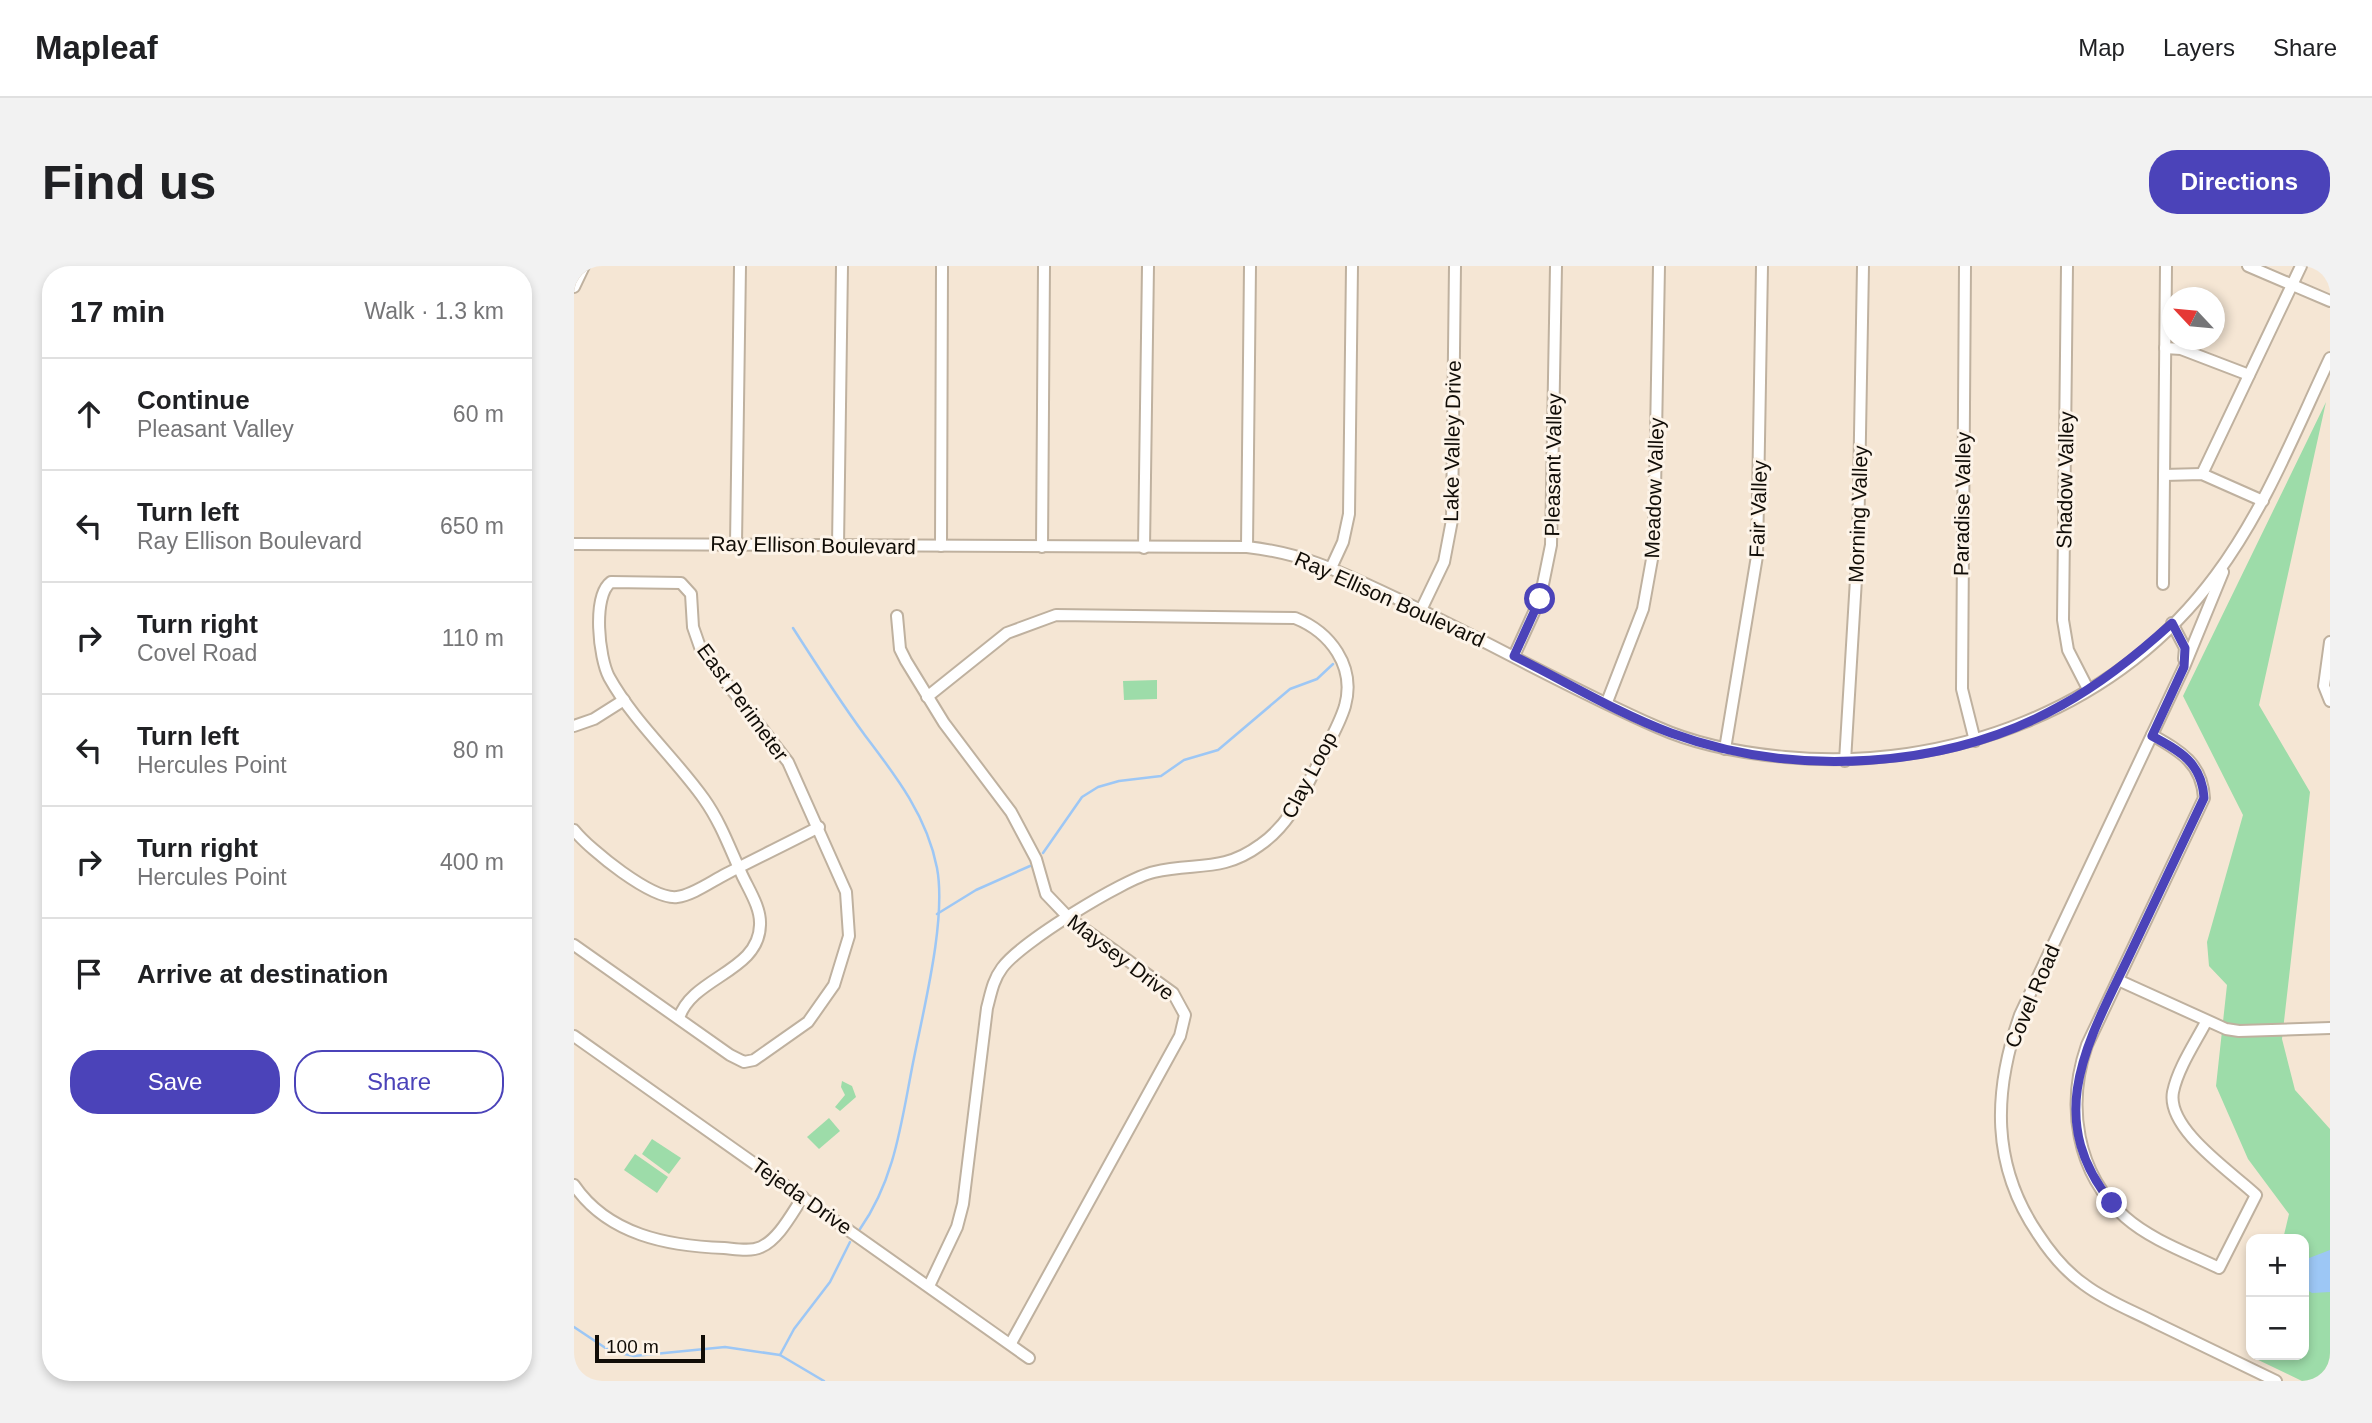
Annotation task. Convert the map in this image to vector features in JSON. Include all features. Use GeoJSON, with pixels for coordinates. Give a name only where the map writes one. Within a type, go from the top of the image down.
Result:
{"type":"FeatureCollection","features":[{"type":"Feature","properties":{"kind":"street"},"geometry":{"type":"LineString","coordinates":[[574,287],[583,266]]}},
{"type":"Feature","properties":{"kind":"street"},"geometry":{"type":"LineString","coordinates":[[736,544],[740,266]]}},
{"type":"Feature","properties":{"kind":"street"},"geometry":{"type":"LineString","coordinates":[[838,546],[842,266]]}},
{"type":"Feature","properties":{"kind":"street"},"geometry":{"type":"LineString","coordinates":[[941,546],[942,266]]}},
{"type":"Feature","properties":{"kind":"street"},"geometry":{"type":"LineString","coordinates":[[1042,547],[1044,266]]}},
{"type":"Feature","properties":{"kind":"street"},"geometry":{"type":"LineString","coordinates":[[1144,548],[1148,266]]}},
{"type":"Feature","properties":{"kind":"street"},"geometry":{"type":"LineString","coordinates":[[1247,547],[1250,266]]}},
{"type":"Feature","properties":{"kind":"street"},"geometry":{"type":"LineString","coordinates":[[1331,568],[1346,534],[1349,514],[1352,266]]}},
{"type":"Feature","properties":{"kind":"street","name":"Lake Valley Drive"},"geometry":{"type":"LineString","coordinates":[[1421,610],[1444,562],[1452,520],[1455,266]]}},
{"type":"Feature","properties":{"kind":"street","name":"Pleasant Valley"},"geometry":{"type":"LineString","coordinates":[[1514,656],[1540,599],[1551,545],[1556,266]]}},
{"type":"Feature","properties":{"kind":"street","name":"Meadow Valley"},"geometry":{"type":"LineString","coordinates":[[1607,702],[1643,609],[1654,548],[1659,266]]}},
{"type":"Feature","properties":{"kind":"street","name":"Fair Valley"},"geometry":{"type":"LineString","coordinates":[[1725,749],[1757,556],[1762,266]]}},
{"type":"Feature","properties":{"kind":"street","name":"Morning Valley"},"geometry":{"type":"LineString","coordinates":[[1845,761],[1858,546],[1863,266]]}},
{"type":"Feature","properties":{"kind":"street","name":"Paradise Valley"},"geometry":{"type":"LineString","coordinates":[[1965,266],[1962,690],[1975,741]]}},
{"type":"Feature","properties":{"kind":"street","name":"Shadow Valley"},"geometry":{"type":"LineString","coordinates":[[2067,266],[2064,631],[2073,661],[2088,689]]}},
{"type":"Feature","properties":{"kind":"street"},"geometry":{"type":"LineString","coordinates":[[2166,266],[2166,287]]}},
{"type":"Feature","properties":{"kind":"street"},"geometry":{"type":"LineString","coordinates":[[2248,266],[2330,301]]}},
{"type":"Feature","properties":{"kind":"street"},"geometry":{"type":"LineString","coordinates":[[2202,474],[2301,266]]}},
{"type":"Feature","properties":{"kind":"street"},"geometry":{"type":"LineString","coordinates":[[2163,584],[2165,350]]}},
{"type":"Feature","properties":{"kind":"street"},"geometry":{"type":"LineString","coordinates":[[2184,350],[2249,375]]}},
{"type":"Feature","properties":{"kind":"street","name":"Ray Ellison Boulevard"},"geometry":{"type":"LineString","coordinates":[[574,544],[1247,547],[1295,553],[1421,610],[1657,727],[1725,749],[1845,761],[1917,755],[1975,741],[2041,715],[2088,689],[2125,663],[2172,623],[2206,588],[2263,501],[2330,358]]}},
{"type":"Feature","properties":{"kind":"street"},"geometry":{"type":"LineString","coordinates":[[2164,475],[2202,474],[2263,501]]}},
{"type":"Feature","properties":{"kind":"street","name":"Covel Road"},"geometry":{"type":"LineString","coordinates":[[2231,553],[2184,667],[2020,1016],[2003,1070],[2000,1098],[2002,1151],[2025,1216],[2049,1250],[2085,1285],[2276,1381]]}},
{"type":"Feature","properties":{"kind":"street","name":"East Perimeter"},"geometry":{"type":"LineString","coordinates":[[624,700],[602,658],[601,597],[605,586],[618,581],[674,582],[686,586],[691,593],[692,627],[701,650],[788,762],[846,892],[849,936],[843,963],[834,985],[808,1022],[749,1062],[737,1058],[680,1018]]}},
{"type":"Feature","properties":{"kind":"street","name":"Clay Loop"},"geometry":{"type":"LineString","coordinates":[[928,697],[1007,633],[1056,615],[1284,616],[1314,627],[1339,653],[1347,686],[1342,713],[1299,802],[1274,834],[1252,851],[1229,862],[1201,868],[1163,870],[1125,882],[1011,959],[994,981],[987,1008],[963,1204],[957,1227],[929,1286]]}},
{"type":"Feature","properties":{"kind":"street","name":"Maysey Drive"},"geometry":{"type":"LineString","coordinates":[[897,616],[900,649],[928,697],[1012,812],[1036,859],[1046,894],[1069,918],[1173,993],[1183,1007],[1185,1021],[1180,1037],[1011,1343]]}},
{"type":"Feature","properties":{"kind":"street"},"geometry":{"type":"LineString","coordinates":[[2172,623],[2185,648],[2184,667]]}},
{"type":"Feature","properties":{"kind":"street"},"geometry":{"type":"LineString","coordinates":[[2330,642],[2324,687],[2330,701]]}},
{"type":"Feature","properties":{"kind":"street"},"geometry":{"type":"LineString","coordinates":[[574,726],[594,719],[624,700],[704,798],[722,828],[758,911],[759,935],[745,958],[697,992],[680,1018],[574,945]]}},
{"type":"Feature","properties":{"kind":"street"},"geometry":{"type":"LineString","coordinates":[[2152,736],[2189,758],[2203,782],[2204,798],[2087,1045],[2078,1077],[2075,1114],[2088,1163],[2101,1189],[2125,1217],[2155,1236],[2219,1268],[2256,1195],[2203,1151],[2188,1131],[2173,1099],[2178,1080],[2206,1022]]}},
{"type":"Feature","properties":{"kind":"street"},"geometry":{"type":"LineString","coordinates":[[574,830],[622,870],[665,896],[681,896],[819,827]]}},
{"type":"Feature","properties":{"kind":"street"},"geometry":{"type":"LineString","coordinates":[[2118,980],[2206,1022],[2239,1031],[2330,1028]]}},
{"type":"Feature","properties":{"kind":"street","name":"Tejeda Drive"},"geometry":{"type":"LineString","coordinates":[[574,1036],[1029,1358]]}},
{"type":"Feature","properties":{"kind":"street"},"geometry":{"type":"LineString","coordinates":[[574,1185],[591,1204],[625,1228],[653,1240],[681,1247],[761,1248],[774,1238],[803,1198]]}},
{"type":"Feature","properties":{"kind":"green space"},"geometry":{"type":"Polygon","coordinates":[[[2326,402],[2259,705],[2310,792],[2282,1039],[2295,1090],[2330,1129],[2330,1381],[2302,1381],[2258,1360],[2309,1360],[2309,1234],[2284,1234],[2289,1214],[2248,1159],[2216,1086],[2227,985],[2209,966],[2207,942],[2243,815],[2183,696],[2326,402]]]}},
{"type":"Feature","properties":{"kind":"green space"},"geometry":{"type":"Polygon","coordinates":[[[1157,680],[1157,699],[1124,700],[1123,681],[1157,680]]]}},
{"type":"Feature","properties":{"kind":"green space"},"geometry":{"type":"Polygon","coordinates":[[[842,1081],[852,1086],[856,1097],[840,1111],[835,1107],[845,1095],[841,1087],[842,1081]]]}},
{"type":"Feature","properties":{"kind":"green space"},"geometry":{"type":"Polygon","coordinates":[[[829,1118],[840,1131],[819,1149],[807,1137],[829,1118]]]}},
{"type":"Feature","properties":{"kind":"green space"},"geometry":{"type":"Polygon","coordinates":[[[652,1139],[681,1158],[669,1174],[642,1154],[652,1139]]]}},
{"type":"Feature","properties":{"kind":"green space"},"geometry":{"type":"Polygon","coordinates":[[[635,1154],[668,1177],[657,1193],[624,1170],[635,1154]]]}},
{"type":"Feature","properties":{"kind":"water"},"geometry":{"type":"Polygon","coordinates":[[[2330,1250],[2330,1292],[2309,1291],[2309,1258],[2330,1250]]]}},
{"type":"Feature","properties":{"kind":"waterway"},"geometry":{"type":"LineString","coordinates":[[793,628],[909,797],[926,831],[937,868],[939,914],[936,941],[900,1131],[881,1192],[860,1229]]}},
{"type":"Feature","properties":{"kind":"waterway"},"geometry":{"type":"LineString","coordinates":[[1043,853],[1082,797],[1098,787],[1119,781],[1161,776],[1184,760],[1218,750],[1290,689],[1317,679],[1333,664]]}},
{"type":"Feature","properties":{"kind":"waterway"},"geometry":{"type":"LineString","coordinates":[[937,914],[976,890],[1030,866]]}},
{"type":"Feature","properties":{"kind":"waterway"},"geometry":{"type":"LineString","coordinates":[[780,1355],[794,1329],[830,1282],[850,1242]]}},
{"type":"Feature","properties":{"kind":"waterway"},"geometry":{"type":"LineString","coordinates":[[574,1327],[610,1351],[634,1356],[725,1347],[780,1355],[824,1381]]}},
{"type":"Feature","properties":{"kind":"route"},"geometry":{"type":"LineString","coordinates":[[1540,599],[1514,656],[1639,719],[1696,741],[1770,756],[1845,761],[1917,755],[1975,741],[2017,726],[2061,706],[2115,671],[2172,623],[2185,648],[2184,667],[2152,736],[2189,758],[2199,770],[2204,798],[2081,1061],[2075,1114],[2078,1135],[2093,1178],[2112,1203]]}}]}
